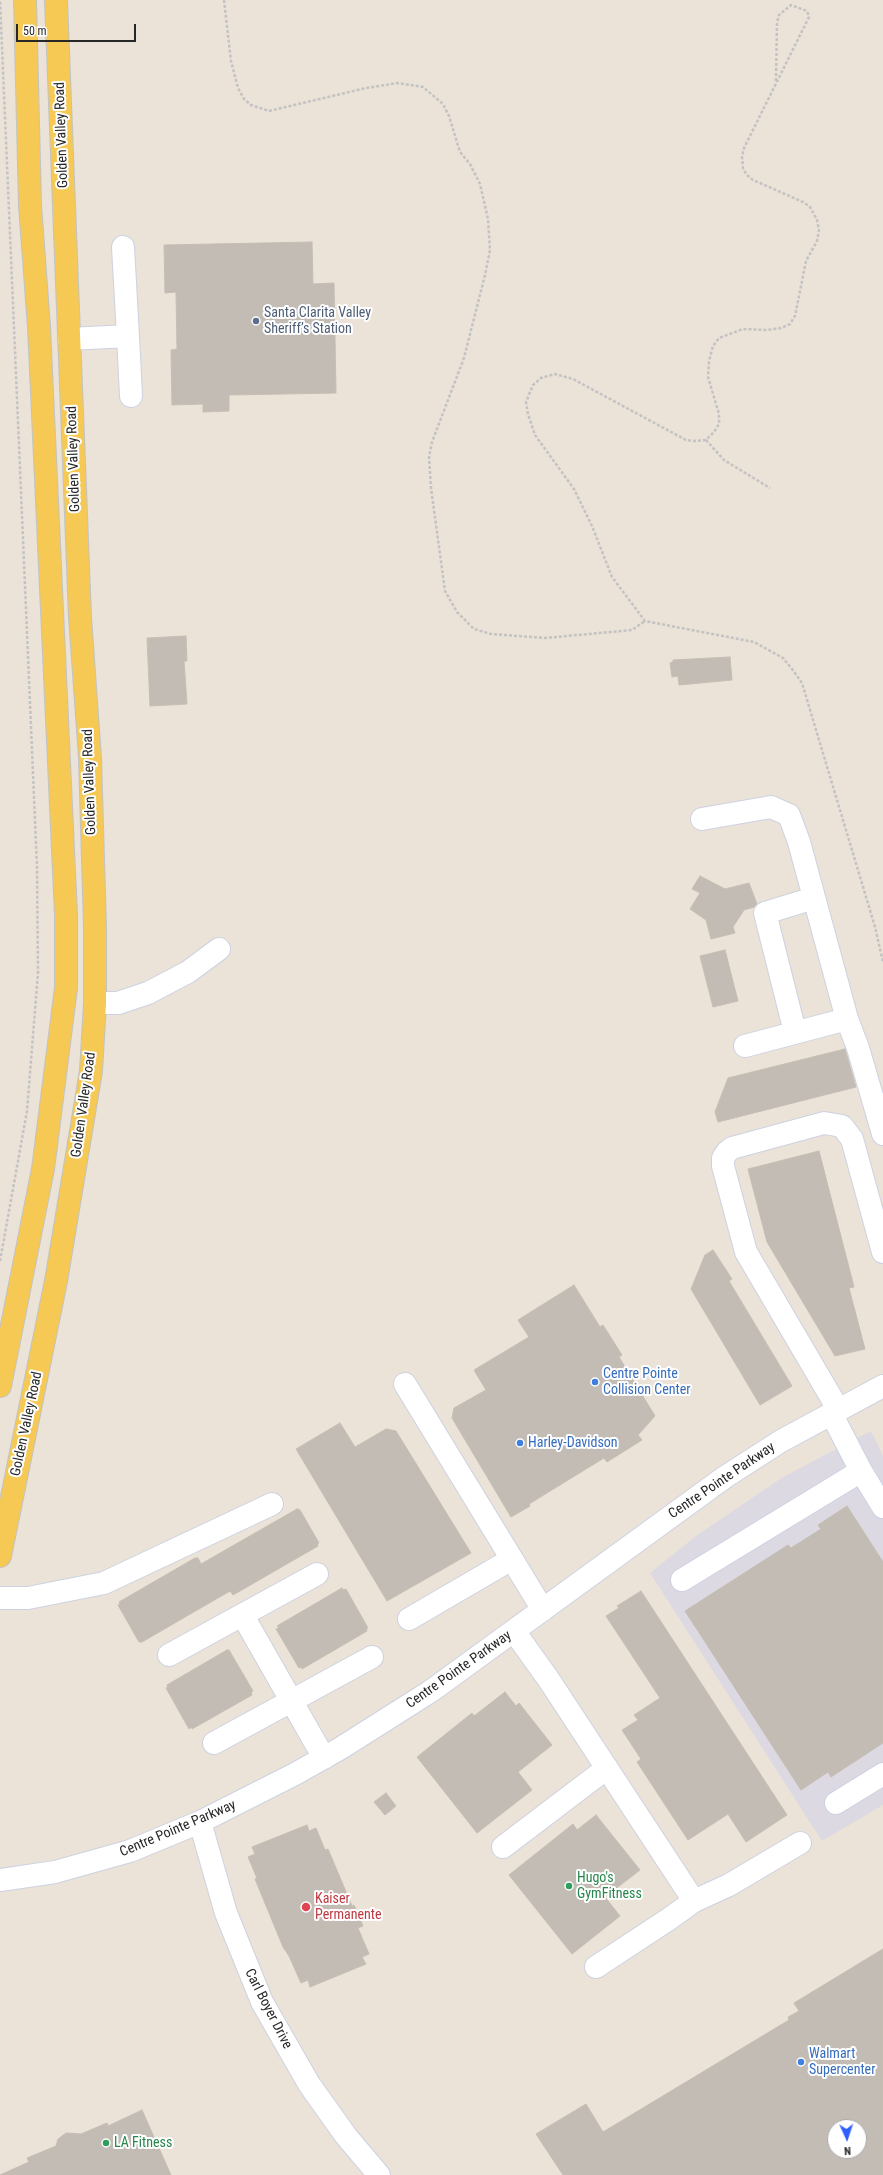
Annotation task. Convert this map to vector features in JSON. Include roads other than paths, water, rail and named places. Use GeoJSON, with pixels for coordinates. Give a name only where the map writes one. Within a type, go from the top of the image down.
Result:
{"type":"FeatureCollection","features":[{"type":"Feature","properties":{"kind":"main road","name":"Golden Valley Road"},"geometry":{"type":"LineString","coordinates":[[0,1386],[43,1169],[66,988],[65,900],[40,335],[30,205],[25,0]]}},
{"type":"Feature","properties":{"kind":"main road","name":"Golden Valley Road"},"geometry":{"type":"LineString","coordinates":[[0,1556],[56,1281],[91,1071],[95,1003],[95,928],[90,758],[80,617],[56,0]]}},
{"type":"Feature","properties":{"kind":"street"},"geometry":{"type":"LineString","coordinates":[[123,247],[131,396]]}},
{"type":"Feature","properties":{"kind":"street"},"geometry":{"type":"LineString","coordinates":[[69,339],[128,336]]}},
{"type":"Feature","properties":{"kind":"street"},"geometry":{"type":"LineString","coordinates":[[702,819],[771,807],[789,815],[799,842],[847,1019],[858,1048],[883,1134]]}},
{"type":"Feature","properties":{"kind":"street"},"geometry":{"type":"LineString","coordinates":[[795,1032],[765,913],[814,898]]}},
{"type":"Feature","properties":{"kind":"street"},"geometry":{"type":"LineString","coordinates":[[95,1003],[118,1003],[148,993],[188,972],[220,949]]}},
{"type":"Feature","properties":{"kind":"street"},"geometry":{"type":"LineString","coordinates":[[745,1046],[847,1019]]}},
{"type":"Feature","properties":{"kind":"street"},"geometry":{"type":"LineString","coordinates":[[883,1252],[852,1139],[842,1126],[824,1123],[732,1148],[726,1152],[723,1158],[723,1166],[746,1252],[834,1411],[861,1471],[883,1507]]}},
{"type":"Feature","properties":{"kind":"street"},"geometry":{"type":"LineString","coordinates":[[405,1384],[543,1610]]}},
{"type":"Feature","properties":{"kind":"street","name":"Centre Pointe Parkway"},"geometry":{"type":"LineString","coordinates":[[0,1880],[56,1872],[93,1863],[130,1851],[200,1822],[248,1799],[324,1758],[431,1691],[718,1481],[781,1441],[834,1411],[883,1386]]}},
{"type":"Feature","properties":{"kind":"street"},"geometry":{"type":"LineString","coordinates":[[682,1580],[861,1471]]}},
{"type":"Feature","properties":{"kind":"street"},"geometry":{"type":"LineString","coordinates":[[0,1598],[28,1598],[104,1583],[272,1504]]}},
{"type":"Feature","properties":{"kind":"street"},"geometry":{"type":"LineString","coordinates":[[409,1619],[512,1559]]}},
{"type":"Feature","properties":{"kind":"street"},"geometry":{"type":"LineString","coordinates":[[169,1655],[318,1574]]}},
{"type":"Feature","properties":{"kind":"street"},"geometry":{"type":"LineString","coordinates":[[243,1616],[324,1758]]}},
{"type":"Feature","properties":{"kind":"street"},"geometry":{"type":"LineString","coordinates":[[514,1631],[607,1768],[694,1901]]}},
{"type":"Feature","properties":{"kind":"street"},"geometry":{"type":"LineString","coordinates":[[214,1743],[372,1658]]}},
{"type":"Feature","properties":{"kind":"street"},"geometry":{"type":"LineString","coordinates":[[503,1847],[607,1768]]}},
{"type":"Feature","properties":{"kind":"street"},"geometry":{"type":"LineString","coordinates":[[836,1803],[883,1774]]}},
{"type":"Feature","properties":{"kind":"street","name":"Carl Boyer Drive"},"geometry":{"type":"LineString","coordinates":[[200,1822],[216,1882],[236,1943],[270,2016],[293,2058],[327,2111],[378,2175]]}},
{"type":"Feature","properties":{"kind":"street"},"geometry":{"type":"LineString","coordinates":[[596,1967],[694,1901],[729,1885],[800,1843]]}},
{"type":"Feature","properties":{"kind":"place","name":"Santa Clarita Valley Sheriff’s Station"},"geometry":{"type":"Point","coordinates":[256,321]}},
{"type":"Feature","properties":{"kind":"place","name":"Centre Pointe Collision Center"},"geometry":{"type":"Point","coordinates":[595,1382]}},
{"type":"Feature","properties":{"kind":"place","name":"Harley-Davidson"},"geometry":{"type":"Point","coordinates":[520,1443]}},
{"type":"Feature","properties":{"kind":"place","name":"Hugo's GymFitness"},"geometry":{"type":"Point","coordinates":[569,1886]}},
{"type":"Feature","properties":{"kind":"place","name":"Kaiser Permanente"},"geometry":{"type":"Point","coordinates":[306,1907]}},
{"type":"Feature","properties":{"kind":"place","name":"Walmart Supercenter"},"geometry":{"type":"Point","coordinates":[801,2062]}},
{"type":"Feature","properties":{"kind":"place","name":"LA Fitness"},"geometry":{"type":"Point","coordinates":[106,2143]}}]}
